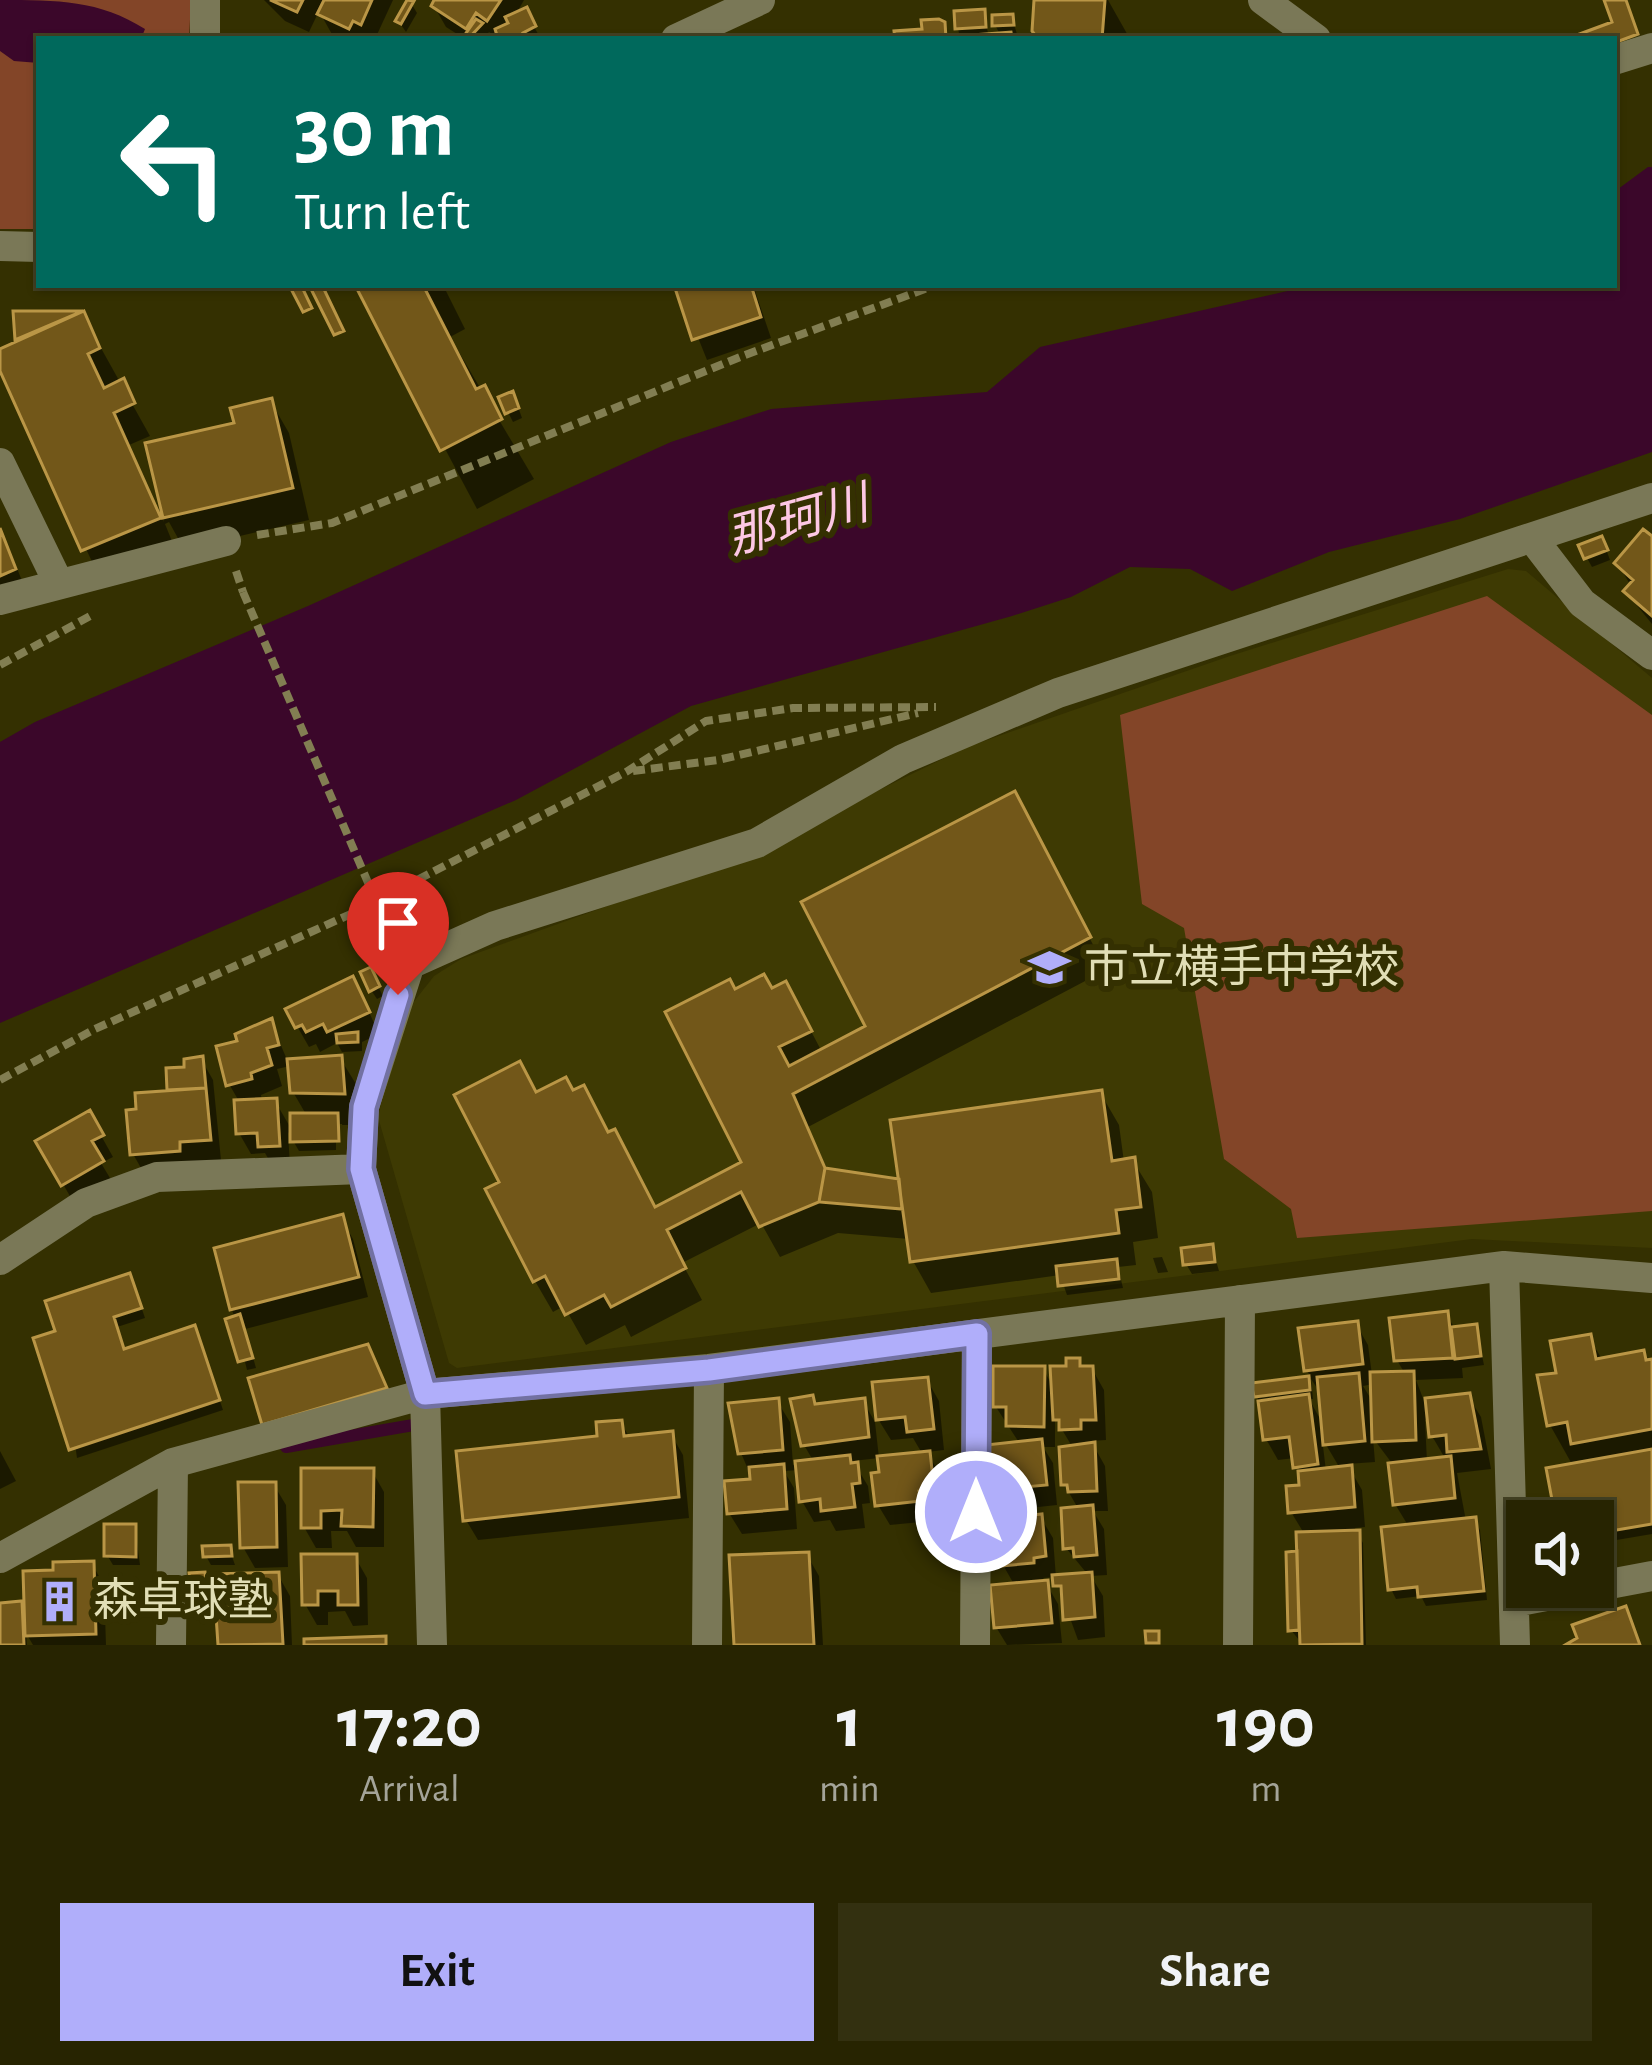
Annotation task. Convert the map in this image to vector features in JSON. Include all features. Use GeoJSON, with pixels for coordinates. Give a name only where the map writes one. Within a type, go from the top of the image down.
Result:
{"type":"FeatureCollection","features":[{"type":"Feature","properties":{"kind":"street"},"geometry":{"type":"LineString","coordinates":[[205,36],[206,0]]}},
{"type":"Feature","properties":{"kind":"street"},"geometry":{"type":"LineString","coordinates":[[682,36],[760,0]]}},
{"type":"Feature","properties":{"kind":"street"},"geometry":{"type":"LineString","coordinates":[[1263,0],[1312,36]]}},
{"type":"Feature","properties":{"kind":"street"},"geometry":{"type":"LineString","coordinates":[[1617,59],[1652,48]]}},
{"type":"Feature","properties":{"kind":"street"},"geometry":{"type":"LineString","coordinates":[[0,246],[36,247]]}},
{"type":"Feature","properties":{"kind":"street"},"geometry":{"type":"LineString","coordinates":[[0,463],[58,582]]}},
{"type":"Feature","properties":{"kind":"street"},"geometry":{"type":"LineString","coordinates":[[432,1645],[425,1394],[361,1169],[364,1107],[410,964],[516,919],[757,843],[903,759],[1058,693],[1652,498]]}},
{"type":"Feature","properties":{"kind":"street"},"geometry":{"type":"LineString","coordinates":[[1534,539],[1582,603],[1652,656]]}},
{"type":"Feature","properties":{"kind":"street"},"geometry":{"type":"LineString","coordinates":[[0,600],[226,541]]}},
{"type":"Feature","properties":{"kind":"street"},"geometry":{"type":"LineString","coordinates":[[388,929],[410,964]]}},
{"type":"Feature","properties":{"kind":"street"},"geometry":{"type":"LineString","coordinates":[[0,1260],[86,1203],[157,1178],[361,1169]]}},
{"type":"Feature","properties":{"kind":"street"},"geometry":{"type":"LineString","coordinates":[[1504,1266],[1511,1500]]}},
{"type":"Feature","properties":{"kind":"street"},"geometry":{"type":"LineString","coordinates":[[0,1558],[172,1463],[425,1394],[709,1370],[1504,1266],[1652,1278]]}},
{"type":"Feature","properties":{"kind":"street"},"geometry":{"type":"LineString","coordinates":[[1238,1645],[1240,1300]]}},
{"type":"Feature","properties":{"kind":"street"},"geometry":{"type":"LineString","coordinates":[[975,1645],[977,1334]]}},
{"type":"Feature","properties":{"kind":"street"},"geometry":{"type":"LineString","coordinates":[[707,1645],[709,1370]]}},
{"type":"Feature","properties":{"kind":"street"},"geometry":{"type":"LineString","coordinates":[[171,1645],[172,1463]]}},
{"type":"Feature","properties":{"kind":"street"},"geometry":{"type":"LineString","coordinates":[[1614,1583],[1652,1576]]}},
{"type":"Feature","properties":{"kind":"street"},"geometry":{"type":"LineString","coordinates":[[1514,1608],[1516,1645]]}},
{"type":"Feature","properties":{"kind":"path"},"geometry":{"type":"LineString","coordinates":[[226,541],[332,523],[746,355],[928,288]]}},
{"type":"Feature","properties":{"kind":"path"},"geometry":{"type":"LineString","coordinates":[[243,592],[388,929]]}},
{"type":"Feature","properties":{"kind":"path"},"geometry":{"type":"LineString","coordinates":[[0,1080],[262,950],[346,918],[626,772],[706,721],[793,708],[942,707],[718,760],[626,772]]}},
{"type":"Feature","properties":{"kind":"shaded area"},"geometry":{"type":"Polygon","coordinates":[[[0,0],[191,0],[189,36],[36,36],[36,229],[0,229],[0,0]]]}},
{"type":"Feature","properties":{"kind":"shaded area","name":"市立横手中学校"},"geometry":{"type":"Polygon","coordinates":[[[1508,569],[1526,571],[1652,678],[1652,1248],[1472,1239],[457,1368],[449,1363],[378,1117],[402,1017],[434,976],[461,959],[740,858],[967,747],[1230,656],[1508,569]]]}},
{"type":"Feature","properties":{"kind":"shaded area"},"geometry":{"type":"Polygon","coordinates":[[[1487,596],[1652,715],[1652,1211],[1297,1238],[1291,1209],[1224,1159],[1184,928],[1142,904],[1120,715],[1487,596]]]}},
{"type":"Feature","properties":{"kind":"water"},"geometry":{"type":"Polygon","coordinates":[[[0,0],[77,4],[111,12],[145,29],[142,36],[36,36],[36,63],[14,61],[0,51],[0,0]]]}},
{"type":"Feature","properties":{"kind":"water","name":"那珂川"},"geometry":{"type":"Polygon","coordinates":[[[1652,167],[1652,452],[1460,519],[1329,552],[1232,591],[1190,569],[1130,567],[1071,597],[1012,616],[691,706],[516,800],[0,1023],[0,742],[35,722],[308,606],[671,442],[771,409],[987,392],[1040,347],[1301,288],[1617,288],[1617,190],[1652,167]]]}},
{"type":"Feature","properties":{"kind":"building"},"geometry":{"type":"Polygon","coordinates":[[[270,0],[303,0],[297,12],[270,0]]]}},
{"type":"Feature","properties":{"kind":"building"},"geometry":{"type":"Polygon","coordinates":[[[324,0],[372,0],[361,25],[353,21],[349,29],[317,14],[324,0]]]}},
{"type":"Feature","properties":{"kind":"building"},"geometry":{"type":"Polygon","coordinates":[[[407,0],[414,1],[401,24],[395,21],[407,0]]]}},
{"type":"Feature","properties":{"kind":"building"},"geometry":{"type":"Polygon","coordinates":[[[434,0],[501,0],[487,21],[476,13],[466,29],[431,6],[434,0]]]}},
{"type":"Feature","properties":{"kind":"building"},"geometry":{"type":"Polygon","coordinates":[[[1034,0],[1105,0],[1102,36],[1036,36],[1034,0]]]}},
{"type":"Feature","properties":{"kind":"building"},"geometry":{"type":"Polygon","coordinates":[[[1604,0],[1626,0],[1638,34],[1617,42],[1617,36],[1574,36],[1612,22],[1604,0]]]}},
{"type":"Feature","properties":{"kind":"building"},"geometry":{"type":"Polygon","coordinates":[[[527,7],[536,26],[524,36],[497,36],[495,29],[508,23],[505,17],[527,7]]]}},
{"type":"Feature","properties":{"kind":"building"},"geometry":{"type":"Polygon","coordinates":[[[985,9],[986,27],[955,29],[954,11],[985,9]]]}},
{"type":"Feature","properties":{"kind":"building"},"geometry":{"type":"Polygon","coordinates":[[[1013,14],[1014,25],[992,26],[992,15],[1013,14]]]}},
{"type":"Feature","properties":{"kind":"building"},"geometry":{"type":"Polygon","coordinates":[[[476,19],[483,23],[471,36],[464,36],[476,19]]]}},
{"type":"Feature","properties":{"kind":"building"},"geometry":{"type":"Polygon","coordinates":[[[921,20],[945,22],[946,36],[895,36],[894,31],[922,29],[921,20]]]}},
{"type":"Feature","properties":{"kind":"building"},"geometry":{"type":"Polygon","coordinates":[[[1011,32],[1012,36],[959,36],[1011,32]]]}},
{"type":"Feature","properties":{"kind":"building"},"geometry":{"type":"Polygon","coordinates":[[[291,288],[302,288],[312,308],[303,312],[291,288]]]}},
{"type":"Feature","properties":{"kind":"building"},"geometry":{"type":"Polygon","coordinates":[[[310,288],[323,288],[344,331],[334,335],[310,288]]]}},
{"type":"Feature","properties":{"kind":"building"},"geometry":{"type":"Polygon","coordinates":[[[357,288],[425,288],[476,389],[485,385],[502,419],[440,451],[357,288]]]}},
{"type":"Feature","properties":{"kind":"building"},"geometry":{"type":"Polygon","coordinates":[[[675,288],[752,288],[761,317],[692,340],[675,288]]]}},
{"type":"Feature","properties":{"kind":"building"},"geometry":{"type":"Polygon","coordinates":[[[13,311],[83,311],[15,340],[13,311]]]}},
{"type":"Feature","properties":{"kind":"building"},"geometry":{"type":"Polygon","coordinates":[[[84,311],[100,348],[88,354],[104,388],[124,378],[135,403],[114,413],[161,518],[81,551],[0,371],[0,349],[84,311]]]}},
{"type":"Feature","properties":{"kind":"building"},"geometry":{"type":"Polygon","coordinates":[[[513,391],[519,408],[505,414],[498,397],[513,391]]]}},
{"type":"Feature","properties":{"kind":"building"},"geometry":{"type":"Polygon","coordinates":[[[272,398],[293,488],[163,518],[145,443],[234,423],[230,408],[272,398]]]}},
{"type":"Feature","properties":{"kind":"building"},"geometry":{"type":"Polygon","coordinates":[[[0,528],[16,569],[0,576],[0,528]]]}},
{"type":"Feature","properties":{"kind":"building"},"geometry":{"type":"Polygon","coordinates":[[[1643,529],[1652,536],[1652,616],[1623,591],[1633,580],[1614,563],[1643,529]]]}},
{"type":"Feature","properties":{"kind":"building"},"geometry":{"type":"Polygon","coordinates":[[[1602,536],[1608,550],[1584,559],[1578,545],[1602,536]]]}},
{"type":"Feature","properties":{"kind":"building"},"geometry":{"type":"Polygon","coordinates":[[[1015,791],[1091,937],[793,1094],[825,1168],[819,1202],[759,1227],[741,1192],[667,1230],[686,1268],[611,1307],[604,1295],[565,1315],[545,1276],[533,1282],[485,1189],[499,1182],[454,1095],[520,1061],[536,1092],[566,1077],[573,1090],[584,1085],[608,1132],[615,1129],[655,1207],[741,1162],[665,1012],[730,979],[735,989],[764,974],[772,988],[786,981],[812,1031],[779,1047],[789,1066],[865,1026],[801,902],[1015,791]]]}},
{"type":"Feature","properties":{"kind":"building"},"geometry":{"type":"Polygon","coordinates":[[[371,967],[380,986],[369,992],[360,972],[371,967]]]}},
{"type":"Feature","properties":{"kind":"building"},"geometry":{"type":"Polygon","coordinates":[[[353,976],[370,1012],[327,1032],[323,1024],[306,1032],[302,1025],[295,1028],[285,1009],[353,976]]]}},
{"type":"Feature","properties":{"kind":"building"},"geometry":{"type":"Polygon","coordinates":[[[272,1018],[279,1045],[267,1048],[272,1065],[251,1073],[252,1079],[226,1086],[216,1046],[237,1041],[235,1034],[272,1018]]]}},
{"type":"Feature","properties":{"kind":"building"},"geometry":{"type":"Polygon","coordinates":[[[358,1032],[358,1042],[337,1043],[336,1034],[358,1032]]]}},
{"type":"Feature","properties":{"kind":"building"},"geometry":{"type":"Polygon","coordinates":[[[342,1055],[345,1094],[290,1093],[287,1059],[342,1055]]]}},
{"type":"Feature","properties":{"kind":"building"},"geometry":{"type":"Polygon","coordinates":[[[203,1056],[206,1088],[167,1090],[166,1068],[184,1067],[184,1059],[203,1056]]]}},
{"type":"Feature","properties":{"kind":"building"},"geometry":{"type":"Polygon","coordinates":[[[206,1088],[211,1140],[180,1142],[180,1151],[130,1155],[126,1110],[136,1109],[135,1093],[206,1088]]]}},
{"type":"Feature","properties":{"kind":"building"},"geometry":{"type":"Polygon","coordinates":[[[1102,1090],[1112,1161],[1135,1157],[1141,1207],[1116,1210],[1119,1233],[910,1262],[890,1120],[1102,1090]]]}},
{"type":"Feature","properties":{"kind":"building"},"geometry":{"type":"Polygon","coordinates":[[[277,1098],[280,1146],[258,1147],[257,1133],[236,1134],[234,1100],[277,1098]]]}},
{"type":"Feature","properties":{"kind":"building"},"geometry":{"type":"Polygon","coordinates":[[[90,1110],[104,1135],[92,1141],[104,1161],[61,1186],[35,1141],[90,1110]]]}},
{"type":"Feature","properties":{"kind":"building"},"geometry":{"type":"Polygon","coordinates":[[[290,1113],[338,1113],[339,1141],[290,1142],[290,1113]]]}},
{"type":"Feature","properties":{"kind":"building"},"geometry":{"type":"Polygon","coordinates":[[[825,1168],[899,1179],[902,1209],[819,1202],[825,1168]]]}},
{"type":"Feature","properties":{"kind":"building"},"geometry":{"type":"Polygon","coordinates":[[[343,1214],[359,1277],[230,1310],[214,1248],[343,1214]]]}},
{"type":"Feature","properties":{"kind":"building"},"geometry":{"type":"Polygon","coordinates":[[[1213,1244],[1215,1262],[1183,1265],[1181,1248],[1213,1244]]]}},
{"type":"Feature","properties":{"kind":"building"},"geometry":{"type":"Polygon","coordinates":[[[1117,1259],[1119,1279],[1058,1286],[1056,1266],[1117,1259]]]}},
{"type":"Feature","properties":{"kind":"building"},"geometry":{"type":"Polygon","coordinates":[[[130,1273],[142,1308],[114,1317],[124,1349],[195,1325],[220,1400],[69,1450],[33,1338],[55,1331],[45,1301],[130,1273]]]}},
{"type":"Feature","properties":{"kind":"building"},"geometry":{"type":"Polygon","coordinates":[[[1448,1311],[1453,1358],[1394,1361],[1389,1318],[1448,1311]]]}},
{"type":"Feature","properties":{"kind":"building"},"geometry":{"type":"Polygon","coordinates":[[[240,1314],[253,1358],[238,1362],[225,1319],[240,1314]]]}},
{"type":"Feature","properties":{"kind":"building"},"geometry":{"type":"Polygon","coordinates":[[[1358,1321],[1363,1364],[1304,1371],[1298,1328],[1358,1321]]]}},
{"type":"Feature","properties":{"kind":"building"},"geometry":{"type":"Polygon","coordinates":[[[1477,1324],[1481,1356],[1455,1359],[1451,1327],[1477,1324]]]}},
{"type":"Feature","properties":{"kind":"building"},"geometry":{"type":"Polygon","coordinates":[[[1591,1334],[1596,1359],[1644,1350],[1646,1360],[1652,1359],[1652,1429],[1571,1444],[1567,1422],[1547,1426],[1537,1375],[1556,1373],[1550,1341],[1591,1334]]]}},
{"type":"Feature","properties":{"kind":"building"},"geometry":{"type":"Polygon","coordinates":[[[368,1344],[387,1388],[262,1425],[248,1378],[368,1344]]]}},
{"type":"Feature","properties":{"kind":"building"},"geometry":{"type":"Polygon","coordinates":[[[1066,1358],[1080,1358],[1080,1366],[1093,1366],[1096,1420],[1081,1420],[1081,1429],[1059,1430],[1059,1420],[1053,1420],[1050,1366],[1066,1366],[1066,1358]]]}},
{"type":"Feature","properties":{"kind":"building"},"geometry":{"type":"Polygon","coordinates":[[[993,1366],[1045,1366],[1044,1427],[1006,1426],[1006,1407],[993,1407],[993,1366]]]}},
{"type":"Feature","properties":{"kind":"building"},"geometry":{"type":"Polygon","coordinates":[[[1414,1371],[1416,1440],[1372,1442],[1370,1372],[1414,1371]]]}},
{"type":"Feature","properties":{"kind":"building"},"geometry":{"type":"Polygon","coordinates":[[[1359,1373],[1365,1441],[1323,1445],[1317,1377],[1359,1373]]]}},
{"type":"Feature","properties":{"kind":"building"},"geometry":{"type":"Polygon","coordinates":[[[1309,1376],[1310,1390],[1254,1397],[1251,1383],[1309,1376]]]}},
{"type":"Feature","properties":{"kind":"building"},"geometry":{"type":"Polygon","coordinates":[[[928,1377],[934,1429],[907,1432],[905,1417],[876,1420],[872,1382],[928,1377]]]}},
{"type":"Feature","properties":{"kind":"building"},"geometry":{"type":"Polygon","coordinates":[[[1470,1393],[1481,1449],[1447,1452],[1446,1435],[1429,1437],[1425,1398],[1470,1393]]]}},
{"type":"Feature","properties":{"kind":"building"},"geometry":{"type":"Polygon","coordinates":[[[1309,1394],[1318,1464],[1293,1468],[1289,1437],[1263,1440],[1258,1401],[1309,1394]]]}},
{"type":"Feature","properties":{"kind":"building"},"geometry":{"type":"Polygon","coordinates":[[[813,1395],[815,1404],[865,1398],[869,1437],[801,1446],[790,1399],[813,1395]]]}},
{"type":"Feature","properties":{"kind":"building"},"geometry":{"type":"Polygon","coordinates":[[[779,1398],[783,1450],[738,1454],[728,1403],[779,1398]]]}},
{"type":"Feature","properties":{"kind":"building"},"geometry":{"type":"Polygon","coordinates":[[[622,1420],[624,1436],[673,1431],[679,1497],[463,1521],[456,1451],[597,1436],[596,1422],[622,1420]]]}},
{"type":"Feature","properties":{"kind":"building"},"geometry":{"type":"Polygon","coordinates":[[[1042,1439],[1047,1485],[1014,1488],[1013,1478],[993,1480],[986,1445],[1042,1439]]]}},
{"type":"Feature","properties":{"kind":"building"},"geometry":{"type":"Polygon","coordinates":[[[1095,1442],[1097,1491],[1068,1492],[1067,1485],[1061,1485],[1059,1447],[1095,1442]]]}},
{"type":"Feature","properties":{"kind":"building"},"geometry":{"type":"Polygon","coordinates":[[[1652,1449],[1652,1524],[1614,1530],[1614,1500],[1552,1500],[1546,1468],[1652,1449]]]}},
{"type":"Feature","properties":{"kind":"building"},"geometry":{"type":"Polygon","coordinates":[[[930,1451],[934,1489],[919,1491],[921,1501],[875,1506],[871,1473],[879,1472],[877,1456],[930,1451]]]}},
{"type":"Feature","properties":{"kind":"building"},"geometry":{"type":"Polygon","coordinates":[[[850,1455],[851,1463],[858,1462],[860,1483],[852,1484],[855,1507],[821,1511],[820,1499],[799,1502],[795,1461],[850,1455]]]}},
{"type":"Feature","properties":{"kind":"building"},"geometry":{"type":"Polygon","coordinates":[[[1451,1456],[1455,1498],[1393,1505],[1388,1463],[1451,1456]]]}},
{"type":"Feature","properties":{"kind":"building"},"geometry":{"type":"Polygon","coordinates":[[[784,1464],[787,1509],[727,1514],[724,1481],[750,1479],[749,1467],[784,1464]]]}},
{"type":"Feature","properties":{"kind":"building"},"geometry":{"type":"Polygon","coordinates":[[[1352,1465],[1355,1507],[1288,1513],[1286,1486],[1299,1485],[1298,1471],[1352,1465]]]}},
{"type":"Feature","properties":{"kind":"building"},"geometry":{"type":"Polygon","coordinates":[[[301,1468],[374,1468],[373,1527],[341,1526],[342,1510],[321,1511],[321,1528],[301,1528],[301,1468]]]}},
{"type":"Feature","properties":{"kind":"building"},"geometry":{"type":"Polygon","coordinates":[[[238,1482],[276,1482],[277,1547],[240,1548],[238,1482]]]}},
{"type":"Feature","properties":{"kind":"building"},"geometry":{"type":"Polygon","coordinates":[[[1093,1505],[1097,1555],[1074,1557],[1073,1548],[1063,1549],[1061,1508],[1093,1505]]]}},
{"type":"Feature","properties":{"kind":"building"},"geometry":{"type":"Polygon","coordinates":[[[1042,1514],[1046,1556],[1034,1558],[1034,1563],[1000,1566],[996,1519],[1042,1514]]]}},
{"type":"Feature","properties":{"kind":"building"},"geometry":{"type":"Polygon","coordinates":[[[1476,1517],[1484,1591],[1418,1597],[1417,1587],[1388,1590],[1381,1527],[1476,1517]]]}},
{"type":"Feature","properties":{"kind":"building"},"geometry":{"type":"Polygon","coordinates":[[[104,1524],[136,1524],[136,1557],[104,1556],[104,1524]]]}},
{"type":"Feature","properties":{"kind":"building"},"geometry":{"type":"Polygon","coordinates":[[[1360,1530],[1362,1644],[1300,1645],[1296,1532],[1360,1530]]]}},
{"type":"Feature","properties":{"kind":"building"},"geometry":{"type":"Polygon","coordinates":[[[231,1545],[232,1556],[203,1557],[202,1546],[231,1545]]]}},
{"type":"Feature","properties":{"kind":"building"},"geometry":{"type":"Polygon","coordinates":[[[1297,1551],[1299,1630],[1288,1631],[1286,1552],[1297,1551]]]}},
{"type":"Feature","properties":{"kind":"building"},"geometry":{"type":"Polygon","coordinates":[[[809,1552],[814,1645],[734,1645],[729,1555],[809,1552]]]}},
{"type":"Feature","properties":{"kind":"building"},"geometry":{"type":"Polygon","coordinates":[[[301,1554],[357,1554],[358,1605],[338,1605],[338,1591],[318,1591],[318,1605],[302,1605],[301,1554]]]}},
{"type":"Feature","properties":{"kind":"building","name":"森卓球塾"},"geometry":{"type":"Polygon","coordinates":[[[94,1561],[96,1634],[25,1636],[23,1571],[53,1570],[53,1562],[94,1561]]]}},
{"type":"Feature","properties":{"kind":"building"},"geometry":{"type":"Polygon","coordinates":[[[205,1572],[206,1582],[190,1582],[189,1573],[205,1572]]]}},
{"type":"Feature","properties":{"kind":"building"},"geometry":{"type":"Polygon","coordinates":[[[279,1572],[283,1644],[218,1645],[216,1615],[228,1614],[228,1601],[217,1602],[216,1574],[279,1572]]]}},
{"type":"Feature","properties":{"kind":"building"},"geometry":{"type":"Polygon","coordinates":[[[1092,1572],[1095,1617],[1063,1620],[1061,1586],[1053,1586],[1052,1575],[1092,1572]]]}},
{"type":"Feature","properties":{"kind":"building"},"geometry":{"type":"Polygon","coordinates":[[[1048,1580],[1052,1623],[994,1628],[990,1585],[1048,1580]]]}},
{"type":"Feature","properties":{"kind":"building"},"geometry":{"type":"Polygon","coordinates":[[[22,1601],[24,1645],[0,1645],[0,1603],[22,1601]]]}},
{"type":"Feature","properties":{"kind":"building"},"geometry":{"type":"Polygon","coordinates":[[[1626,1606],[1640,1645],[1565,1645],[1577,1638],[1572,1625],[1626,1606]]]}},
{"type":"Feature","properties":{"kind":"building"},"geometry":{"type":"Polygon","coordinates":[[[1145,1631],[1159,1631],[1159,1643],[1146,1643],[1145,1631]]]}},
{"type":"Feature","properties":{"kind":"building"},"geometry":{"type":"Polygon","coordinates":[[[386,1636],[386,1645],[304,1645],[304,1639],[386,1636]]]}},
{"type":"Feature","properties":{"kind":"waterway"},"geometry":{"type":"LineString","coordinates":[[286,1447],[425,1423]]}},
{"type":"Feature","properties":{"kind":"place","name":"市立横手中学校"},"geometry":{"type":"Point","coordinates":[1050,968]}},
{"type":"Feature","properties":{"kind":"place","name":"森卓球塾"},"geometry":{"type":"Point","coordinates":[59,1601]}},
{"type":"Feature","properties":{"kind":"route"},"geometry":{"type":"LineString","coordinates":[[398,995],[364,1107],[361,1169],[425,1394],[709,1370],[977,1334],[976,1512]]}}]}
